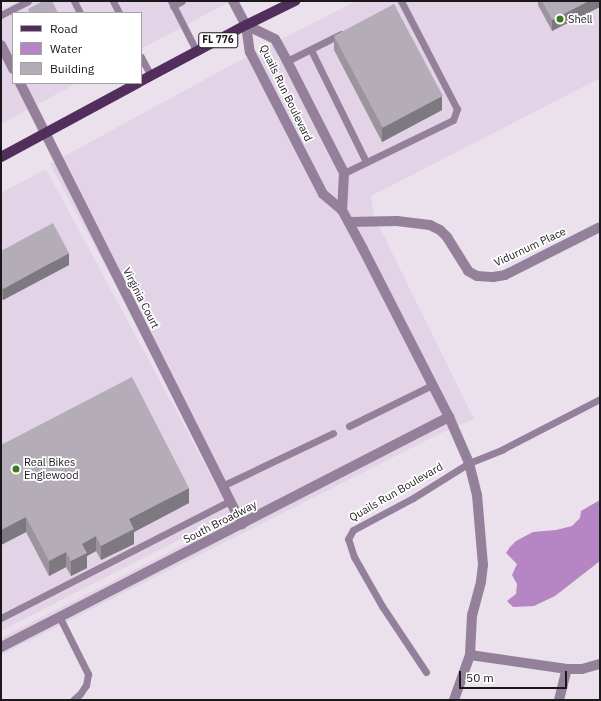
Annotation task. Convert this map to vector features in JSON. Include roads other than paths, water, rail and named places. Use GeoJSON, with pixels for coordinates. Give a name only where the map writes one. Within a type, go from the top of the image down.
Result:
{"type":"FeatureCollection","features":[{"type":"Feature","properties":{"kind":"main road","name":"FL 776"},"geometry":{"type":"LineString","coordinates":[[142,80],[246,25],[295,1]]}},
{"type":"Feature","properties":{"kind":"main road"},"geometry":{"type":"LineString","coordinates":[[1,157],[136,84]]}},
{"type":"Feature","properties":{"kind":"street"},"geometry":{"type":"LineString","coordinates":[[233,1],[246,25]]}},
{"type":"Feature","properties":{"kind":"street","name":"Quails Run Boulevard"},"geometry":{"type":"LineString","coordinates":[[246,25],[275,39],[287,61],[344,172],[342,210]]}},
{"type":"Feature","properties":{"kind":"street","name":"Quails Run Boulevard"},"geometry":{"type":"LineString","coordinates":[[246,25],[250,52],[324,194],[342,210],[449,417],[469,463],[477,495],[483,565],[482,582],[472,615],[470,655],[454,700]]}},
{"type":"Feature","properties":{"kind":"street"},"geometry":{"type":"LineString","coordinates":[[1,45],[12,66]]}},
{"type":"Feature","properties":{"kind":"street","name":"Virginia Court"},"geometry":{"type":"LineString","coordinates":[[20,84],[242,524]]}},
{"type":"Feature","properties":{"kind":"street","name":"Vidurnum Place"},"geometry":{"type":"LineString","coordinates":[[348,222],[397,221],[430,225],[440,230],[447,238],[468,271],[477,276],[493,278],[505,274],[600,227]]}},
{"type":"Feature","properties":{"kind":"street","name":"South Broadway"},"geometry":{"type":"LineString","coordinates":[[1,647],[449,417]]}},
{"type":"Feature","properties":{"kind":"street"},"geometry":{"type":"LineString","coordinates":[[470,655],[567,669],[582,669],[600,664]]}},
{"type":"Feature","properties":{"kind":"street"},"geometry":{"type":"LineString","coordinates":[[559,700],[567,669]]}},
{"type":"Feature","properties":{"kind":"lane"},"geometry":{"type":"LineString","coordinates":[[1,16],[28,1]]}},
{"type":"Feature","properties":{"kind":"lane"},"geometry":{"type":"LineString","coordinates":[[74,1],[80,12]]}},
{"type":"Feature","properties":{"kind":"lane"},"geometry":{"type":"LineString","coordinates":[[113,1],[118,12]]}},
{"type":"Feature","properties":{"kind":"lane"},"geometry":{"type":"LineString","coordinates":[[182,1],[172,4],[197,52]]}},
{"type":"Feature","properties":{"kind":"lane"},"geometry":{"type":"LineString","coordinates":[[344,172],[454,120],[457,109],[399,3]]}},
{"type":"Feature","properties":{"kind":"lane"},"geometry":{"type":"LineString","coordinates":[[287,61],[346,32]]}},
{"type":"Feature","properties":{"kind":"lane"},"geometry":{"type":"LineString","coordinates":[[311,50],[366,162]]}},
{"type":"Feature","properties":{"kind":"lane"},"geometry":{"type":"LineString","coordinates":[[142,59],[151,76]]}},
{"type":"Feature","properties":{"kind":"lane"},"geometry":{"type":"LineString","coordinates":[[349,426],[432,385]]}},
{"type":"Feature","properties":{"kind":"lane","name":"Quails Run Boulevard"},"geometry":{"type":"LineString","coordinates":[[426,672],[382,606],[354,557],[348,539],[353,530],[412,498],[469,463],[503,449],[600,399]]}},
{"type":"Feature","properties":{"kind":"lane"},"geometry":{"type":"LineString","coordinates":[[222,486],[333,433]]}},
{"type":"Feature","properties":{"kind":"lane"},"geometry":{"type":"LineString","coordinates":[[1,618],[230,501]]}},
{"type":"Feature","properties":{"kind":"lane"},"geometry":{"type":"LineString","coordinates":[[60,618],[88,674],[86,685],[80,694],[72,700]]}},
{"type":"Feature","properties":{"kind":"water"},"geometry":{"type":"Polygon","coordinates":[[[600,500],[600,561],[555,596],[534,606],[513,607],[507,601],[516,594],[517,584],[512,575],[517,564],[506,553],[510,547],[516,541],[533,532],[556,530],[572,526],[580,518],[581,511],[600,500]]]}},
{"type":"Feature","properties":{"kind":"place","name":"Shell"},"geometry":{"type":"Point","coordinates":[560,19]}},
{"type":"Feature","properties":{"kind":"place","name":"Real Bikes Englewood"},"geometry":{"type":"Point","coordinates":[16,469]}}]}
